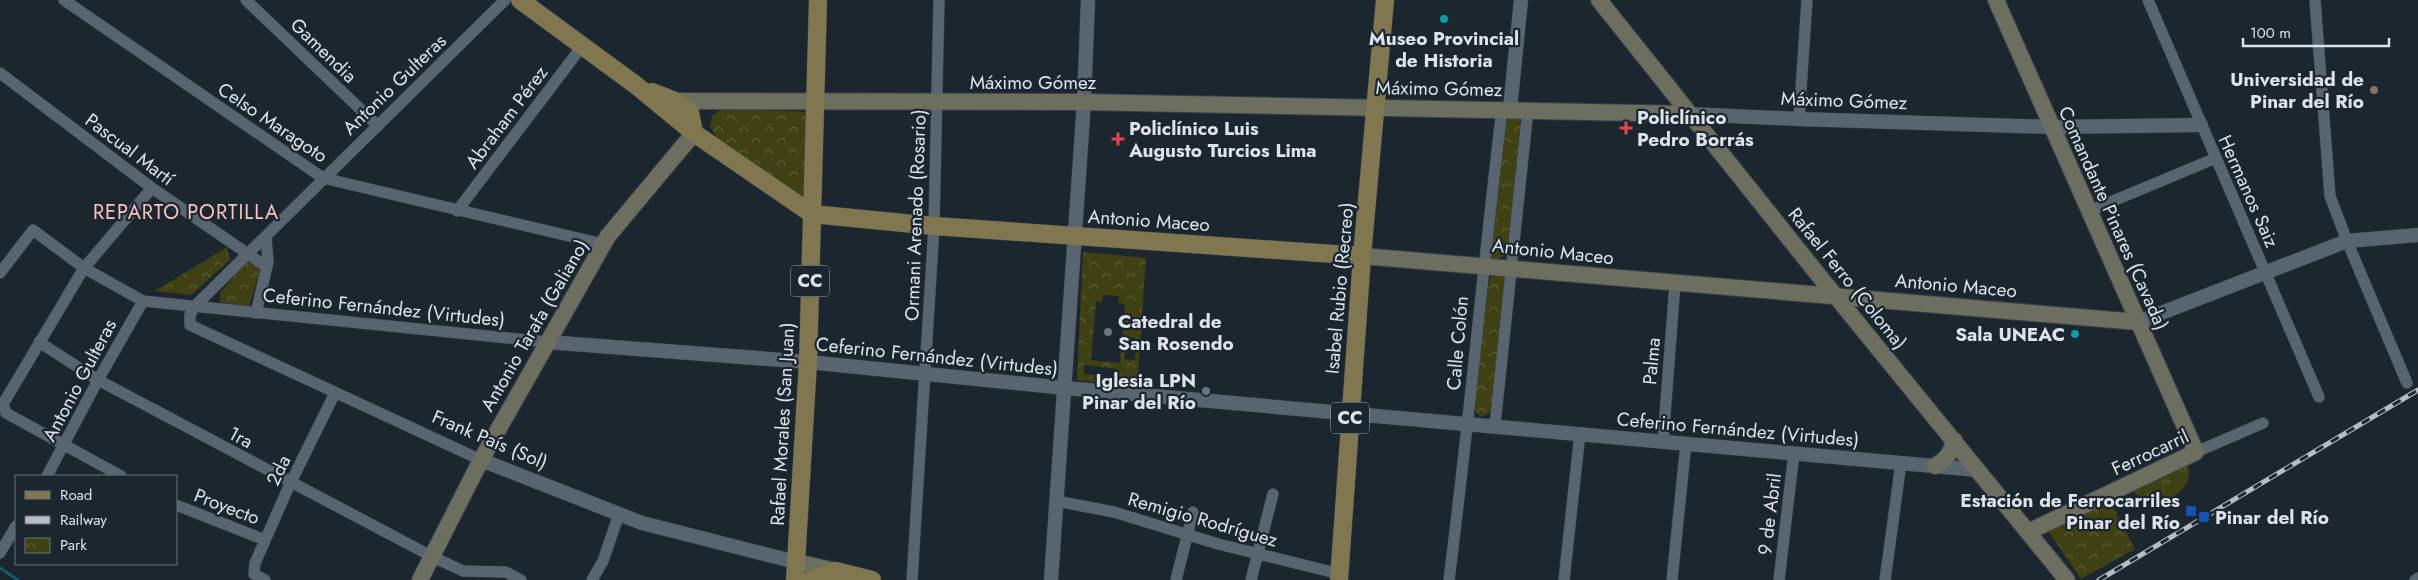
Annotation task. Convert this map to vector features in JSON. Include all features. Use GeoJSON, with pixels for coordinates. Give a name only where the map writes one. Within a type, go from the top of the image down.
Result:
{"type":"FeatureCollection","features":[{"type":"Feature","properties":{"kind":"main road","name":"Antonio Maceo"},"geometry":{"type":"LineString","coordinates":[[520,0],[637,86],[694,133],[812,214],[934,226],[1362,256],[2138,322]]}},
{"type":"Feature","properties":{"kind":"main road","name":"Rafael Morales (San Juan)"},"geometry":{"type":"LineString","coordinates":[[795,580],[808,362],[818,0]]}},
{"type":"Feature","properties":{"kind":"main road","name":"Isabel Rubio (Recreo)"},"geometry":{"type":"LineString","coordinates":[[1340,577],[1362,256],[1385,0]]}},
{"type":"Feature","properties":{"kind":"main road","name":"Rafael Ferro (Coloma)"},"geometry":{"type":"LineString","coordinates":[[1600,0],[1816,272],[1838,296],[2067,580]]}},
{"type":"Feature","properties":{"kind":"main road","name":"Comandante Pinares (Cavada)"},"geometry":{"type":"LineString","coordinates":[[1996,0],[2196,452]]}},
{"type":"Feature","properties":{"kind":"main road","name":"Antonio Maceo"},"geometry":{"type":"LineString","coordinates":[[637,86],[675,100],[690,112],[694,133]]}},
{"type":"Feature","properties":{"kind":"main road","name":"Máximo Gómez"},"geometry":{"type":"LineString","coordinates":[[675,100],[1084,102],[1374,106],[1689,114]]}},
{"type":"Feature","properties":{"kind":"main road","name":"Antonio Tarafa (Galiano)"},"geometry":{"type":"LineString","coordinates":[[420,580],[481,460],[603,244],[694,133]]}},
{"type":"Feature","properties":{"kind":"main road"},"geometry":{"type":"LineString","coordinates":[[1801,293],[1812,286],[1816,272]]}},
{"type":"Feature","properties":{"kind":"main road"},"geometry":{"type":"LineString","coordinates":[[1862,327],[1863,312],[1872,300]]}},
{"type":"Feature","properties":{"kind":"main road"},"geometry":{"type":"LineString","coordinates":[[1935,466],[1945,460],[1952,450],[1954,440]]}},
{"type":"Feature","properties":{"kind":"main road","name":"Ferrocarril"},"geometry":{"type":"LineString","coordinates":[[2028,532],[2196,452]]}},
{"type":"Feature","properties":{"kind":"main road"},"geometry":{"type":"LineString","coordinates":[[796,562],[872,580]]}},
{"type":"Feature","properties":{"kind":"main road"},"geometry":{"type":"LineString","coordinates":[[811,580],[836,571]]}},
{"type":"Feature","properties":{"kind":"street","name":"Gamendia"},"geometry":{"type":"LineString","coordinates":[[246,0],[378,126]]}},
{"type":"Feature","properties":{"kind":"street","name":"Antonio Gulteras"},"geometry":{"type":"LineString","coordinates":[[192,311],[323,178],[505,0]]}},
{"type":"Feature","properties":{"kind":"street","name":"Ormani Arenado (Rosario)"},"geometry":{"type":"LineString","coordinates":[[912,580],[934,226],[939,0]]}},
{"type":"Feature","properties":{"kind":"street"},"geometry":{"type":"LineString","coordinates":[[1051,580],[1084,102],[1088,0]]}},
{"type":"Feature","properties":{"kind":"street","name":"Calle Colón"},"geometry":{"type":"LineString","coordinates":[[1449,580],[1469,423],[1483,266],[1521,0]]}},
{"type":"Feature","properties":{"kind":"street"},"geometry":{"type":"LineString","coordinates":[[1798,120],[1806,0]]}},
{"type":"Feature","properties":{"kind":"street","name":"Hermanos Saiz"},"geometry":{"type":"LineString","coordinates":[[2148,0],[2319,397]]}},
{"type":"Feature","properties":{"kind":"street"},"geometry":{"type":"LineString","coordinates":[[2315,0],[2330,196],[2346,241],[2408,384]]}},
{"type":"Feature","properties":{"kind":"street","name":"Celso Maragoto"},"geometry":{"type":"LineString","coordinates":[[71,2],[323,178],[603,244]]}},
{"type":"Feature","properties":{"kind":"street","name":"Abraham Pérez"},"geometry":{"type":"LineString","coordinates":[[457,211],[583,45]]}},
{"type":"Feature","properties":{"kind":"street","name":"Pascual Martí"},"geometry":{"type":"LineString","coordinates":[[0,73],[152,188],[267,267]]}},
{"type":"Feature","properties":{"kind":"street"},"geometry":{"type":"LineString","coordinates":[[1495,425],[1513,269],[1528,109]]}},
{"type":"Feature","properties":{"kind":"street","name":"Máximo Gómez"},"geometry":{"type":"LineString","coordinates":[[1689,114],[1798,120],[2052,127],[2201,125]]}},
{"type":"Feature","properties":{"kind":"street"},"geometry":{"type":"LineString","coordinates":[[2089,212],[2216,158]]}},
{"type":"Feature","properties":{"kind":"street"},"geometry":{"type":"LineString","coordinates":[[119,475],[64,447],[6,413],[3,404],[84,268],[152,188]]}},
{"type":"Feature","properties":{"kind":"street","name":"Ceferino Fernández (Virtudes)"},"geometry":{"type":"LineString","coordinates":[[0,274],[33,230],[84,268],[143,301],[192,311],[256,313],[547,342],[808,362],[1065,388],[1495,425],[1978,470]]}},
{"type":"Feature","properties":{"kind":"street","name":"Antonio Maceo"},"geometry":{"type":"LineString","coordinates":[[2138,322],[2346,241],[2418,235]]}},
{"type":"Feature","properties":{"kind":"street"},"geometry":{"type":"LineString","coordinates":[[256,313],[267,267],[266,236]]}},
{"type":"Feature","properties":{"kind":"street","name":"Palma"},"geometry":{"type":"LineString","coordinates":[[1663,441],[1675,284]]}},
{"type":"Feature","properties":{"kind":"street","name":"Antonio Gulteras"},"geometry":{"type":"LineString","coordinates":[[48,475],[143,301]]}},
{"type":"Feature","properties":{"kind":"street","name":"Frank País (Sol)"},"geometry":{"type":"LineString","coordinates":[[192,311],[190,325],[481,460],[642,523],[796,562]]}},
{"type":"Feature","properties":{"kind":"street","name":"1ra"},"geometry":{"type":"LineString","coordinates":[[39,342],[98,380],[290,484],[431,556],[462,571],[506,572],[521,580]]}},
{"type":"Feature","properties":{"kind":"street","name":"2da"},"geometry":{"type":"LineString","coordinates":[[265,580],[254,574],[254,563],[335,393]]}},
{"type":"Feature","properties":{"kind":"street","name":"Ferrocarril"},"geometry":{"type":"LineString","coordinates":[[2196,452],[2263,423]]}},
{"type":"Feature","properties":{"kind":"street"},"geometry":{"type":"LineString","coordinates":[[1564,580],[1580,433]]}},
{"type":"Feature","properties":{"kind":"street"},"geometry":{"type":"LineString","coordinates":[[1672,580],[1686,443]]}},
{"type":"Feature","properties":{"kind":"street","name":"9 de Abril"},"geometry":{"type":"LineString","coordinates":[[1779,580],[1794,453]]}},
{"type":"Feature","properties":{"kind":"street"},"geometry":{"type":"LineString","coordinates":[[1885,580],[1901,463]]}},
{"type":"Feature","properties":{"kind":"street"},"geometry":{"type":"LineString","coordinates":[[1251,580],[1256,554],[1273,494]]}},
{"type":"Feature","properties":{"kind":"street","name":"Remigio Rodríguez"},"geometry":{"type":"LineString","coordinates":[[1056,501],[1114,512],[1340,577]]}},
{"type":"Feature","properties":{"kind":"street","name":"Proyecto"},"geometry":{"type":"LineString","coordinates":[[178,506],[265,540]]}},
{"type":"Feature","properties":{"kind":"street"},"geometry":{"type":"LineString","coordinates":[[1176,580],[1193,512]]}},
{"type":"Feature","properties":{"kind":"street"},"geometry":{"type":"LineString","coordinates":[[592,580],[603,561],[619,514]]}},
{"type":"Feature","properties":{"kind":"street"},"geometry":{"type":"LineString","coordinates":[[1,551],[15,528]]}},
{"type":"Feature","properties":{"kind":"street"},"geometry":{"type":"LineString","coordinates":[[2414,580],[2418,578]]}},
{"type":"Feature","properties":{"kind":"green space"},"geometry":{"type":"Polygon","coordinates":[[[723,108],[806,112],[803,199],[718,139],[710,127],[712,116],[723,108]]]}},
{"type":"Feature","properties":{"kind":"green space"},"geometry":{"type":"Polygon","coordinates":[[[1511,117],[1518,117],[1522,124],[1507,254],[1497,260],[1493,259],[1490,254],[1506,121],[1511,117]]]}},
{"type":"Feature","properties":{"kind":"green space"},"geometry":{"type":"Polygon","coordinates":[[[227,247],[230,260],[191,295],[155,291],[227,247]]]}},
{"type":"Feature","properties":{"kind":"green space"},"geometry":{"type":"Polygon","coordinates":[[[1083,252],[1146,258],[1137,387],[1077,380],[1083,252]],[[1103,295],[1102,302],[1096,302],[1091,360],[1120,363],[1125,304],[1118,303],[1119,296],[1103,295]],[[1126,337],[1125,359],[1135,360],[1136,338],[1126,337]],[[1084,365],[1084,374],[1115,378],[1116,369],[1084,365]]]}},
{"type":"Feature","properties":{"kind":"green space"},"geometry":{"type":"Polygon","coordinates":[[[249,258],[261,267],[249,307],[220,302],[220,293],[249,258]]]}},
{"type":"Feature","properties":{"kind":"green space"},"geometry":{"type":"Polygon","coordinates":[[[1492,275],[1499,275],[1505,278],[1505,283],[1492,410],[1482,416],[1473,409],[1489,281],[1492,275]]]}},
{"type":"Feature","properties":{"kind":"green space"},"geometry":{"type":"Polygon","coordinates":[[[2186,462],[2189,472],[2186,485],[2177,494],[2165,501],[2160,503],[2147,502],[2131,489],[2186,462]]]}},
{"type":"Feature","properties":{"kind":"green space"},"geometry":{"type":"Polygon","coordinates":[[[2110,501],[2135,549],[2081,579],[2048,531],[2110,501]]]}},
{"type":"Feature","properties":{"kind":"waterway"},"geometry":{"type":"LineString","coordinates":[[0,568],[18,580]]}},
{"type":"Feature","properties":{"kind":"railway"},"geometry":{"type":"LineString","coordinates":[[2099,580],[2418,390]]}},
{"type":"Feature","properties":{"kind":"place","name":"Museo Provincial de Historia"},"geometry":{"type":"Point","coordinates":[1444,19]}},
{"type":"Feature","properties":{"kind":"place","name":"Universidad de Pinar del Río"},"geometry":{"type":"Point","coordinates":[2374,90]}},
{"type":"Feature","properties":{"kind":"place","name":"Policlínico Pedro Borrás"},"geometry":{"type":"Point","coordinates":[1626,128]}},
{"type":"Feature","properties":{"kind":"place","name":"Policlínico Luis Augusto Turcios Lima"},"geometry":{"type":"Point","coordinates":[1118,139]}},
{"type":"Feature","properties":{"kind":"place","name":"Catedral de San Rosendo"},"geometry":{"type":"Point","coordinates":[1108,332]}},
{"type":"Feature","properties":{"kind":"place","name":"Sala UNEAC"},"geometry":{"type":"Point","coordinates":[2075,334]}},
{"type":"Feature","properties":{"kind":"place","name":"Iglesia LPN Pinar del Río"},"geometry":{"type":"Point","coordinates":[1206,391]}},
{"type":"Feature","properties":{"kind":"place","name":"Estación de Ferrocarriles Pinar del Río"},"geometry":{"type":"Point","coordinates":[2191,511]}},
{"type":"Feature","properties":{"kind":"place","name":"Pinar del Río"},"geometry":{"type":"Point","coordinates":[2204,517]}},
{"type":"Feature","properties":{"kind":"district","name":"REPARTO PORTILLA"},"geometry":{"type":"Point","coordinates":[186,212]}}]}
